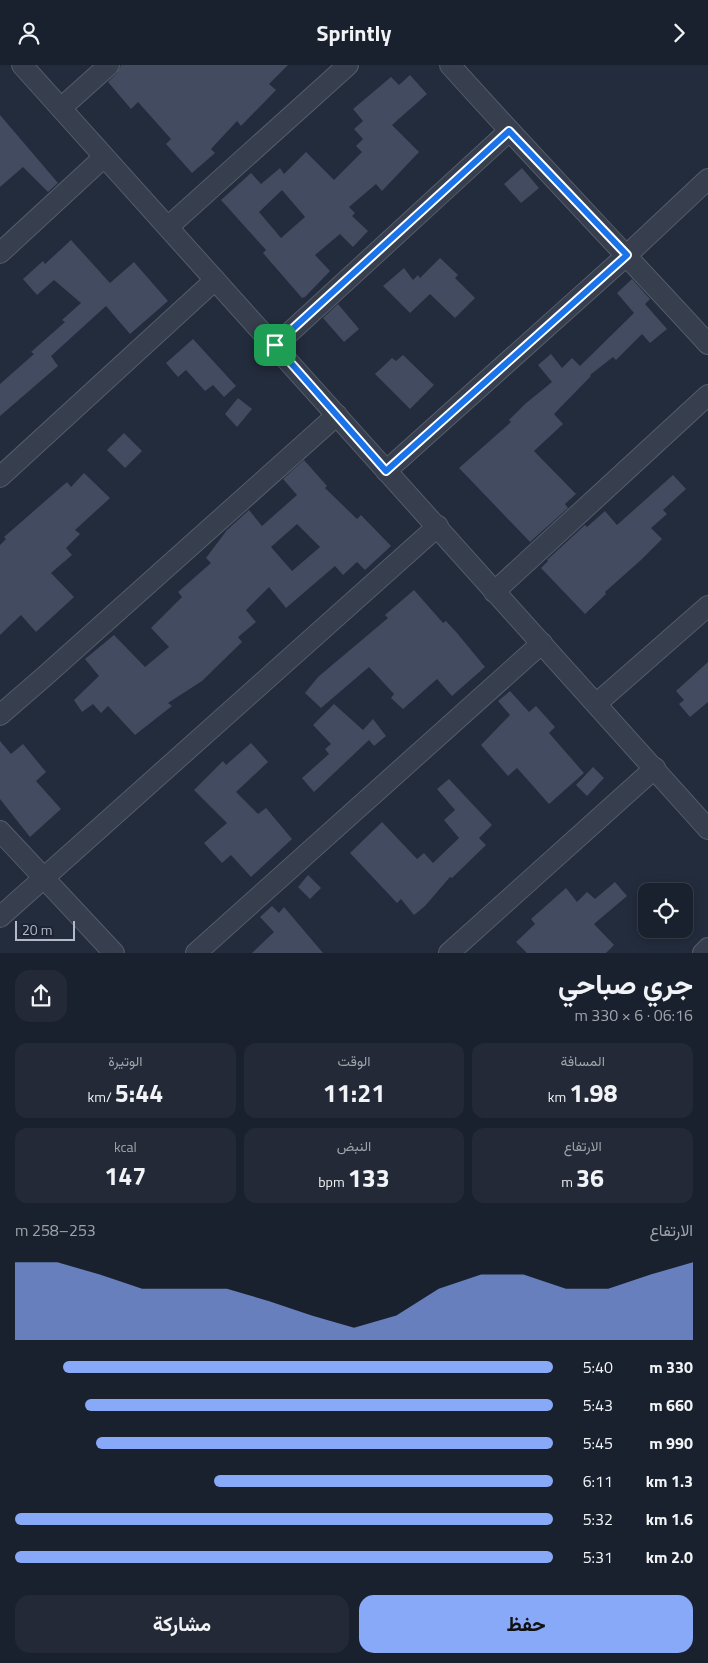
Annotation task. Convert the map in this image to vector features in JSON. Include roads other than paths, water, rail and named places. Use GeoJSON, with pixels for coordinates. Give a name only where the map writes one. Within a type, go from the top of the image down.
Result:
{"type":"FeatureCollection","features":[{"type":"Feature","properties":{"kind":"street"},"geometry":{"type":"LineString","coordinates":[[22,65],[338,415],[386,471],[438,526],[494,592],[706,823]]}},
{"type":"Feature","properties":{"kind":"street"},"geometry":{"type":"LineString","coordinates":[[61,108],[109,65]]}},
{"type":"Feature","properties":{"kind":"street"},"geometry":{"type":"LineString","coordinates":[[168,227],[348,65]]}},
{"type":"Feature","properties":{"kind":"street"},"geometry":{"type":"LineString","coordinates":[[450,65],[708,344]]}},
{"type":"Feature","properties":{"kind":"street"},"geometry":{"type":"LineString","coordinates":[[275,345],[509,131]]}},
{"type":"Feature","properties":{"kind":"street"},"geometry":{"type":"LineString","coordinates":[[0,253],[104,157]]}},
{"type":"Feature","properties":{"kind":"street"},"geometry":{"type":"LineString","coordinates":[[386,471],[627,255],[708,179]]}},
{"type":"Feature","properties":{"kind":"street"},"geometry":{"type":"LineString","coordinates":[[0,477],[215,280]]}},
{"type":"Feature","properties":{"kind":"street"},"geometry":{"type":"LineString","coordinates":[[494,592],[708,395]]}},
{"type":"Feature","properties":{"kind":"street"},"geometry":{"type":"LineString","coordinates":[[0,715],[338,415]]}},
{"type":"Feature","properties":{"kind":"street"},"geometry":{"type":"LineString","coordinates":[[0,917],[438,526]]}},
{"type":"Feature","properties":{"kind":"street"},"geometry":{"type":"LineString","coordinates":[[596,704],[708,606]]}},
{"type":"Feature","properties":{"kind":"street"},"geometry":{"type":"LineString","coordinates":[[196,953],[542,643]]}},
{"type":"Feature","properties":{"kind":"street"},"geometry":{"type":"LineString","coordinates":[[449,953],[655,768]]}},
{"type":"Feature","properties":{"kind":"street"},"geometry":{"type":"LineString","coordinates":[[0,831],[114,953]]}},
{"type":"Feature","properties":{"kind":"street"},"geometry":{"type":"LineString","coordinates":[[703,953],[708,948]]}}]}
